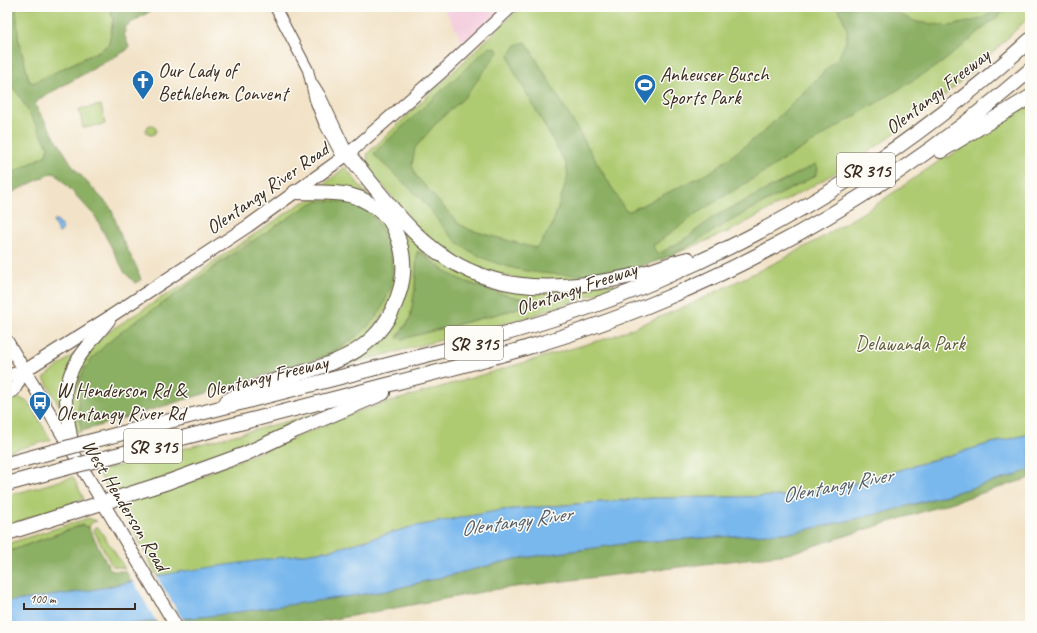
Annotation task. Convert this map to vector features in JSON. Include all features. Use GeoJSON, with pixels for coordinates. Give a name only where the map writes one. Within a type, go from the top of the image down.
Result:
{"type":"FeatureCollection","features":[{"type":"Feature","properties":{"kind":"highway"},"geometry":{"type":"LineString","coordinates":[[991,76],[1030,30]]}},
{"type":"Feature","properties":{"kind":"highway","name":"Olentangy Freeway"},"geometry":{"type":"LineString","coordinates":[[7,464],[528,327],[602,303],[649,284],[731,247],[796,213],[871,167],[927,127],[991,76],[1030,40]]}},
{"type":"Feature","properties":{"kind":"highway","name":"Olentangy Freeway"},"geometry":{"type":"LineString","coordinates":[[7,484],[422,377],[534,346],[664,300],[740,265],[806,230],[883,182],[940,143],[1030,70]]}},
{"type":"Feature","properties":{"kind":"highway"},"geometry":{"type":"LineString","coordinates":[[883,182],[934,155],[1030,97]]}},
{"type":"Feature","properties":{"kind":"highway"},"geometry":{"type":"LineString","coordinates":[[208,411],[250,389],[336,362],[355,352],[368,343],[379,332],[391,313],[401,287],[403,256],[398,236],[378,202],[346,156]]}},
{"type":"Feature","properties":{"kind":"highway"},"geometry":{"type":"LineString","coordinates":[[346,156],[413,231],[436,251],[475,274],[500,281],[545,288],[602,282],[638,275],[731,247]]}},
{"type":"Feature","properties":{"kind":"highway"},"geometry":{"type":"LineString","coordinates":[[295,192],[337,193],[358,197],[380,211],[398,236]]}},
{"type":"Feature","properties":{"kind":"highway"},"geometry":{"type":"LineString","coordinates":[[7,533],[168,482],[245,454],[296,430],[422,377]]}},
{"type":"Feature","properties":{"kind":"main road","name":"Olentangy River Road"},"geometry":{"type":"LineString","coordinates":[[7,376],[24,371],[114,314],[227,240],[346,156],[445,69],[510,7]]}},
{"type":"Feature","properties":{"kind":"main road"},"geometry":{"type":"LineString","coordinates":[[73,453],[66,401],[70,375],[81,354],[114,314]]}},
{"type":"Feature","properties":{"kind":"main road","name":"West Henderson Road"},"geometry":{"type":"LineString","coordinates":[[7,341],[176,626]]}},
{"type":"Feature","properties":{"kind":"main road","name":"Olentangy River Road"},"geometry":{"type":"LineString","coordinates":[[7,394],[14,390],[24,371]]}},
{"type":"Feature","properties":{"kind":"street"},"geometry":{"type":"LineString","coordinates":[[275,7],[303,60],[311,81],[315,100],[324,123],[346,156]]}},
{"type":"Feature","properties":{"kind":"shaded area"},"geometry":{"type":"Polygon","coordinates":[[[443,7],[502,7],[503,9],[464,44],[443,7]]]}},
{"type":"Feature","properties":{"kind":"green space"},"geometry":{"type":"Polygon","coordinates":[[[7,7],[16,7],[18,37],[29,81],[33,83],[101,50],[109,44],[113,20],[110,7],[157,7],[126,26],[124,34],[129,47],[127,50],[39,99],[35,105],[74,168],[111,208],[122,239],[137,268],[141,280],[135,283],[125,273],[95,216],[56,174],[52,173],[7,195],[7,176],[46,155],[48,146],[19,95],[7,80],[7,7]]]}},
{"type":"Feature","properties":{"kind":"green space"},"geometry":{"type":"Polygon","coordinates":[[[16,7],[110,7],[113,20],[109,44],[101,50],[33,83],[29,81],[18,37],[16,7]]]}},
{"type":"Feature","properties":{"kind":"green space","name":"Anheuser Busch Sports Park"},"geometry":{"type":"Polygon","coordinates":[[[521,7],[1030,7],[1030,16],[987,58],[936,103],[866,154],[823,180],[732,230],[670,256],[748,211],[815,176],[816,164],[712,218],[688,237],[659,254],[656,254],[653,247],[582,275],[580,281],[539,283],[496,274],[459,259],[435,243],[419,229],[369,169],[367,154],[521,7]]]}},
{"type":"Feature","properties":{"kind":"green space"},"geometry":{"type":"Polygon","coordinates":[[[836,7],[883,7],[917,22],[950,26],[981,19],[1000,7],[1009,7],[943,62],[697,213],[653,246],[656,253],[659,254],[688,237],[712,218],[816,164],[818,169],[815,176],[741,215],[678,252],[646,265],[620,271],[562,275],[533,272],[506,266],[480,256],[458,243],[421,199],[377,158],[374,153],[489,47],[496,48],[498,52],[465,97],[438,121],[415,148],[412,165],[416,176],[459,224],[470,230],[535,248],[540,244],[552,226],[568,176],[566,164],[512,67],[509,55],[516,45],[526,42],[625,210],[630,211],[712,171],[762,133],[838,58],[845,44],[847,32],[844,21],[836,7]]]}},
{"type":"Feature","properties":{"kind":"green space"},"geometry":{"type":"Polygon","coordinates":[[[7,80],[19,95],[48,146],[46,155],[7,176],[7,80]]]}},
{"type":"Feature","properties":{"kind":"green space","name":"Delawanda Park"},"geometry":{"type":"Polygon","coordinates":[[[1030,102],[1030,434],[988,444],[845,486],[791,496],[652,498],[502,510],[411,527],[332,550],[157,576],[124,512],[130,499],[136,495],[154,495],[178,488],[206,474],[359,411],[611,337],[689,305],[787,257],[819,239],[874,206],[945,157],[949,157],[986,130],[1030,102]]]}},
{"type":"Feature","properties":{"kind":"green space"},"geometry":{"type":"Polygon","coordinates":[[[101,105],[105,124],[83,128],[79,109],[101,105]]]}},
{"type":"Feature","properties":{"kind":"green space"},"geometry":{"type":"Polygon","coordinates":[[[149,125],[153,125],[155,126],[155,134],[149,135],[146,132],[146,128],[149,125]]]}},
{"type":"Feature","properties":{"kind":"green space"},"geometry":{"type":"Polygon","coordinates":[[[345,167],[368,196],[320,188],[345,167]]]}},
{"type":"Feature","properties":{"kind":"green space"},"geometry":{"type":"Polygon","coordinates":[[[339,196],[375,211],[390,231],[399,262],[393,300],[371,333],[341,354],[315,360],[347,345],[250,241],[215,266],[80,425],[82,431],[77,433],[70,402],[74,371],[94,344],[111,330],[161,298],[188,283],[213,262],[300,204],[311,199],[339,196]]]}},
{"type":"Feature","properties":{"kind":"green space"},"geometry":{"type":"Polygon","coordinates":[[[318,201],[333,201],[357,206],[366,211],[374,219],[386,238],[392,261],[392,282],[382,308],[361,333],[344,345],[315,360],[82,431],[80,425],[79,403],[80,381],[85,368],[102,348],[135,322],[239,250],[310,204],[318,201]]]}},
{"type":"Feature","properties":{"kind":"green space"},"geometry":{"type":"Polygon","coordinates":[[[400,226],[494,282],[614,284],[615,287],[529,317],[346,365],[345,362],[395,314],[400,226]],[[417,252],[415,289],[410,319],[397,337],[402,339],[512,310],[529,304],[456,278],[420,252],[417,252]]]}},
{"type":"Feature","properties":{"kind":"green space"},"geometry":{"type":"Polygon","coordinates":[[[417,252],[420,252],[433,263],[457,278],[470,284],[527,300],[529,304],[512,310],[402,339],[397,338],[410,319],[415,289],[417,252]]]}},
{"type":"Feature","properties":{"kind":"green space"},"geometry":{"type":"Polygon","coordinates":[[[80,349],[76,357],[67,420],[44,378],[80,349]]]}},
{"type":"Feature","properties":{"kind":"green space"},"geometry":{"type":"Polygon","coordinates":[[[13,397],[14,399],[20,398],[29,403],[51,440],[7,452],[7,400],[13,397]]]}},
{"type":"Feature","properties":{"kind":"green space"},"geometry":{"type":"Polygon","coordinates":[[[319,413],[249,448],[115,495],[109,493],[98,471],[319,413]]]}},
{"type":"Feature","properties":{"kind":"green space"},"geometry":{"type":"Polygon","coordinates":[[[1030,469],[1030,478],[788,554],[498,589],[297,626],[188,626],[184,618],[386,591],[515,559],[637,542],[797,532],[886,512],[1013,476],[1030,469]]]}},
{"type":"Feature","properties":{"kind":"green space"},"geometry":{"type":"Polygon","coordinates":[[[73,477],[84,499],[33,516],[7,527],[7,496],[73,477]]]}},
{"type":"Feature","properties":{"kind":"green space"},"geometry":{"type":"Polygon","coordinates":[[[88,518],[97,521],[91,523],[89,528],[82,525],[7,552],[7,544],[88,518]]]}},
{"type":"Feature","properties":{"kind":"green space"},"geometry":{"type":"Polygon","coordinates":[[[82,525],[89,528],[109,568],[113,571],[126,571],[131,581],[87,591],[7,602],[7,552],[82,525]]]}},
{"type":"Feature","properties":{"kind":"green space"},"geometry":{"type":"Polygon","coordinates":[[[98,527],[125,568],[112,566],[93,529],[98,527]]]}},
{"type":"Feature","properties":{"kind":"green space"},"geometry":{"type":"Polygon","coordinates":[[[156,621],[158,626],[104,626],[156,621]]]}},
{"type":"Feature","properties":{"kind":"water"},"geometry":{"type":"Polygon","coordinates":[[[57,220],[63,229],[60,233],[58,232],[53,221],[57,220]]]}},
{"type":"Feature","properties":{"kind":"water","name":"Olentangy River"},"geometry":{"type":"Polygon","coordinates":[[[1030,434],[1030,469],[1013,476],[886,512],[797,532],[637,542],[515,559],[386,591],[210,616],[104,626],[7,626],[7,602],[87,591],[178,572],[332,550],[411,527],[502,510],[652,498],[791,496],[845,486],[988,444],[1030,434]]]}},
{"type":"Feature","properties":{"kind":"pier"},"geometry":{"type":"Polygon","coordinates":[[[155,574],[183,620],[157,623],[132,579],[155,574]]]}},
{"type":"Feature","properties":{"kind":"place","name":"Our Lady of Bethlehem Convent"},"geometry":{"type":"Point","coordinates":[143,100]}},
{"type":"Feature","properties":{"kind":"place","name":"Anheuser Busch Sports Park"},"geometry":{"type":"Point","coordinates":[645,104]}},
{"type":"Feature","properties":{"kind":"place","name":"W Henderson Rd & Olentangy River Rd"},"geometry":{"type":"Point","coordinates":[40,422]}}]}
